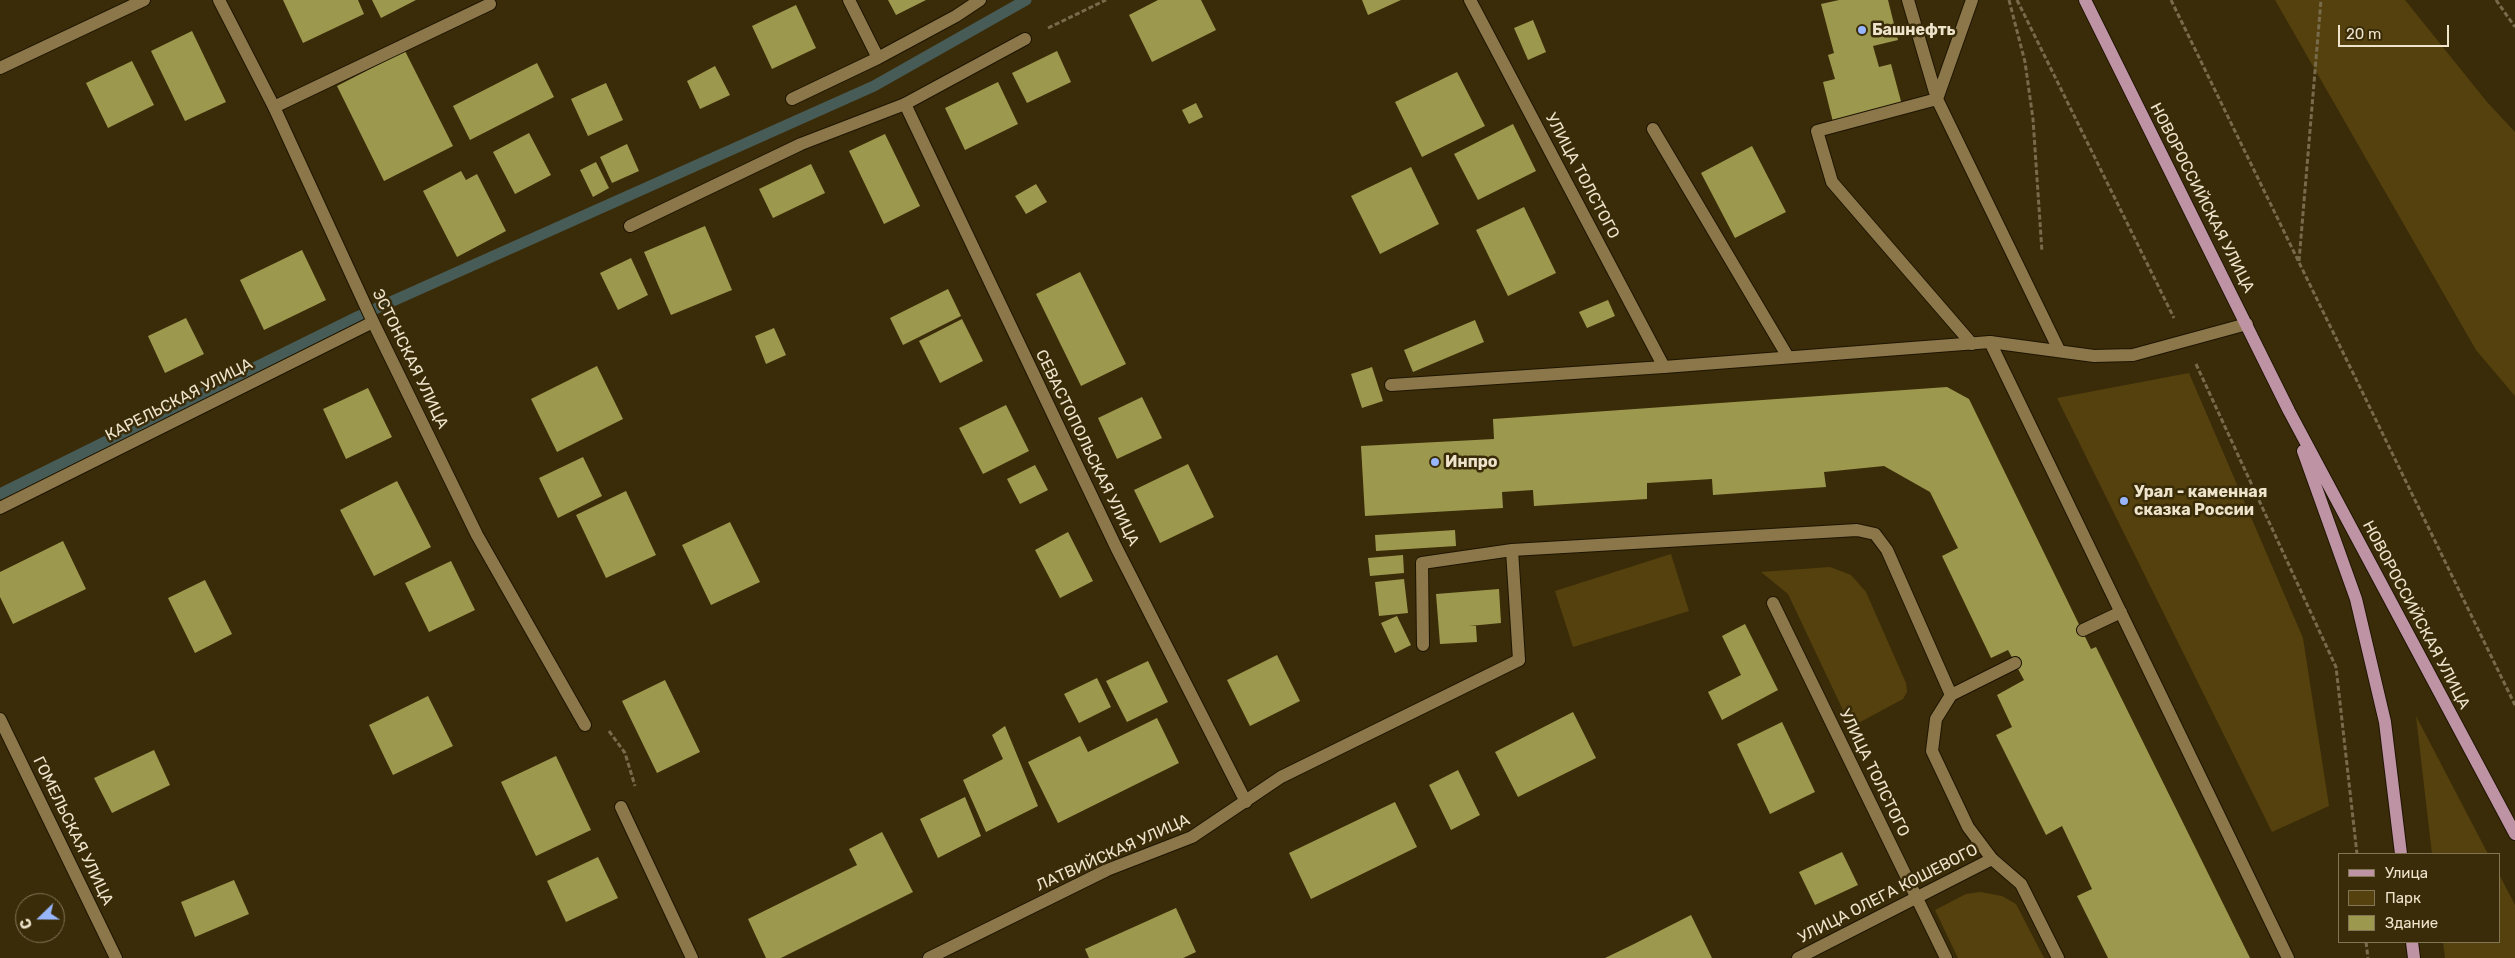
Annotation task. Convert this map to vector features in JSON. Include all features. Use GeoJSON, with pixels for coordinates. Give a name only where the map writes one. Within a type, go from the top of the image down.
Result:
{"type":"FeatureCollection","features":[{"type":"Feature","properties":{"kind":"main road","name":"НОВОРОССИЙСКАЯ УЛИЦА"},"geometry":{"type":"LineString","coordinates":[[2085,0],[2289,411],[2515,834]]}},
{"type":"Feature","properties":{"kind":"main road","name":"НОВОРОССИЙСКАЯ УЛИЦА"},"geometry":{"type":"LineString","coordinates":[[2289,411],[2356,599],[2385,722],[2401,853]]}},
{"type":"Feature","properties":{"kind":"main road"},"geometry":{"type":"LineString","coordinates":[[2412,943],[2414,958]]}},
{"type":"Feature","properties":{"kind":"street"},"geometry":{"type":"LineString","coordinates":[[0,68],[144,0]]}},
{"type":"Feature","properties":{"kind":"street","name":"ЭСТОНСКАЯ УЛИЦА"},"geometry":{"type":"LineString","coordinates":[[219,0],[274,107],[373,322],[477,535],[585,725]]}},
{"type":"Feature","properties":{"kind":"street"},"geometry":{"type":"LineString","coordinates":[[849,0],[878,58]]}},
{"type":"Feature","properties":{"kind":"street"},"geometry":{"type":"LineString","coordinates":[[792,99],[878,58],[956,16],[980,0]]}},
{"type":"Feature","properties":{"kind":"street","name":"УЛИЦА ТОЛСТОГО"},"geometry":{"type":"LineString","coordinates":[[1470,0],[1664,367]]}},
{"type":"Feature","properties":{"kind":"street"},"geometry":{"type":"LineString","coordinates":[[1908,0],[1937,99],[2059,350]]}},
{"type":"Feature","properties":{"kind":"street"},"geometry":{"type":"LineString","coordinates":[[1937,99],[1972,0]]}},
{"type":"Feature","properties":{"kind":"street"},"geometry":{"type":"LineString","coordinates":[[274,107],[490,4]]}},
{"type":"Feature","properties":{"kind":"street"},"geometry":{"type":"LineString","coordinates":[[630,226],[801,144],[905,104],[1026,39]]}},
{"type":"Feature","properties":{"kind":"street"},"geometry":{"type":"LineString","coordinates":[[1937,99],[1816,131],[1832,182],[1972,344]]}},
{"type":"Feature","properties":{"kind":"street","name":"СЕВАСТОПОЛЬСКАЯ УЛИЦА"},"geometry":{"type":"LineString","coordinates":[[905,104],[1116,547],[1246,802]]}},
{"type":"Feature","properties":{"kind":"street"},"geometry":{"type":"LineString","coordinates":[[1653,128],[1788,357]]}},
{"type":"Feature","properties":{"kind":"street","name":"КАРЕЛЬСКАЯ УЛИЦА"},"geometry":{"type":"LineString","coordinates":[[0,508],[373,322]]}},
{"type":"Feature","properties":{"kind":"street"},"geometry":{"type":"LineString","coordinates":[[1390,385],[1664,367],[1990,342],[2094,356],[2133,355],[2247,324]]}},
{"type":"Feature","properties":{"kind":"street"},"geometry":{"type":"LineString","coordinates":[[1990,342],[2288,958]]}},
{"type":"Feature","properties":{"kind":"street"},"geometry":{"type":"LineString","coordinates":[[1423,645],[1422,563],[1512,550],[1857,530],[1875,534],[1887,550],[1951,695]]}},
{"type":"Feature","properties":{"kind":"street","name":"ЛАТВИЙСКАЯ УЛИЦА"},"geometry":{"type":"LineString","coordinates":[[929,958],[1107,870],[1192,837],[1281,777],[1519,660],[1512,550]]}},
{"type":"Feature","properties":{"kind":"street","name":"УЛИЦА ТОЛСТОГО"},"geometry":{"type":"LineString","coordinates":[[1773,603],[1946,958]]}},
{"type":"Feature","properties":{"kind":"street"},"geometry":{"type":"LineString","coordinates":[[2083,630],[2121,612]]}},
{"type":"Feature","properties":{"kind":"street"},"geometry":{"type":"LineString","coordinates":[[2015,664],[1951,695],[1936,719],[1932,751],[1968,827],[1992,858],[2021,884],[2058,958]]}},
{"type":"Feature","properties":{"kind":"street","name":"ГОМЕЛЬСКАЯ УЛИЦА"},"geometry":{"type":"LineString","coordinates":[[0,719],[116,958]]}},
{"type":"Feature","properties":{"kind":"street"},"geometry":{"type":"LineString","coordinates":[[621,807],[692,958]]}},
{"type":"Feature","properties":{"kind":"street","name":"УЛИЦА ОЛЕГА КОШЕВОГО"},"geometry":{"type":"LineString","coordinates":[[1798,958],[1992,858]]}},
{"type":"Feature","properties":{"kind":"path"},"geometry":{"type":"LineString","coordinates":[[1026,39],[1106,0]]}},
{"type":"Feature","properties":{"kind":"path"},"geometry":{"type":"LineString","coordinates":[[2009,0],[2025,62],[2033,119],[2042,253]]}},
{"type":"Feature","properties":{"kind":"path"},"geometry":{"type":"LineString","coordinates":[[2017,0],[2186,342],[2336,667],[2357,853]]}},
{"type":"Feature","properties":{"kind":"path"},"geometry":{"type":"LineString","coordinates":[[2171,0],[2515,705]]}},
{"type":"Feature","properties":{"kind":"path"},"geometry":{"type":"LineString","coordinates":[[2299,262],[2321,0]]}},
{"type":"Feature","properties":{"kind":"path"},"geometry":{"type":"LineString","coordinates":[[2496,0],[2515,27]]}},
{"type":"Feature","properties":{"kind":"path"},"geometry":{"type":"LineString","coordinates":[[585,725],[608,729],[625,753],[636,790],[621,807]]}},
{"type":"Feature","properties":{"kind":"path"},"geometry":{"type":"LineString","coordinates":[[2366,943],[2368,958]]}},
{"type":"Feature","properties":{"kind":"green space"},"geometry":{"type":"Polygon","coordinates":[[[2275,0],[2405,0],[2487,102],[2515,132],[2515,396],[2476,350],[2275,0]]]}},
{"type":"Feature","properties":{"kind":"green space"},"geometry":{"type":"Polygon","coordinates":[[[2189,373],[2303,638],[2329,806],[2272,832],[2057,398],[2189,373]]]}},
{"type":"Feature","properties":{"kind":"green space"},"geometry":{"type":"Polygon","coordinates":[[[1671,554],[1689,611],[1573,647],[1555,591],[1671,554]]]}},
{"type":"Feature","properties":{"kind":"green space"},"geometry":{"type":"Polygon","coordinates":[[[1830,567],[1851,575],[1866,592],[1906,683],[1907,692],[1903,699],[1851,727],[1788,594],[1761,572],[1830,567]]]}},
{"type":"Feature","properties":{"kind":"green space"},"geometry":{"type":"Polygon","coordinates":[[[2416,716],[2487,853],[2432,853],[2416,716]]]}},
{"type":"Feature","properties":{"kind":"green space"},"geometry":{"type":"Polygon","coordinates":[[[2500,876],[2515,905],[2515,958],[2445,958],[2443,943],[2500,943],[2500,876]]]}},
{"type":"Feature","properties":{"kind":"green space"},"geometry":{"type":"Polygon","coordinates":[[[1980,892],[2002,896],[2016,904],[2044,958],[1958,958],[1935,910],[1966,894],[1980,892]]]}},
{"type":"Feature","properties":{"kind":"building"},"geometry":{"type":"Polygon","coordinates":[[[283,0],[358,0],[364,14],[303,43],[283,0]]]}},
{"type":"Feature","properties":{"kind":"building"},"geometry":{"type":"Polygon","coordinates":[[[372,0],[416,0],[381,18],[372,0]]]}},
{"type":"Feature","properties":{"kind":"building"},"geometry":{"type":"Polygon","coordinates":[[[888,0],[926,0],[896,15],[888,0]]]}},
{"type":"Feature","properties":{"kind":"building"},"geometry":{"type":"Polygon","coordinates":[[[1158,0],[1201,0],[1216,30],[1152,62],[1129,15],[1158,0]]]}},
{"type":"Feature","properties":{"kind":"building"},"geometry":{"type":"Polygon","coordinates":[[[1362,0],[1401,0],[1368,15],[1362,0]]]}},
{"type":"Feature","properties":{"kind":"building"},"geometry":{"type":"Polygon","coordinates":[[[1839,0],[1888,0],[1898,40],[1873,46],[1879,67],[1891,64],[1902,105],[1833,122],[1823,82],[1835,79],[1828,55],[1834,53],[1821,4],[1839,0]]]}},
{"type":"Feature","properties":{"kind":"building"},"geometry":{"type":"Polygon","coordinates":[[[796,5],[816,48],[772,69],[752,26],[796,5]]]}},
{"type":"Feature","properties":{"kind":"building"},"geometry":{"type":"Polygon","coordinates":[[[1533,20],[1546,52],[1528,60],[1514,28],[1533,20]]]}},
{"type":"Feature","properties":{"kind":"building"},"geometry":{"type":"Polygon","coordinates":[[[192,31],[226,102],[185,121],[151,51],[192,31]]]}},
{"type":"Feature","properties":{"kind":"building"},"geometry":{"type":"Polygon","coordinates":[[[405,51],[453,146],[384,181],[337,86],[405,51]]]}},
{"type":"Feature","properties":{"kind":"building"},"geometry":{"type":"Polygon","coordinates":[[[1057,51],[1071,82],[1027,103],[1012,73],[1057,51]]]}},
{"type":"Feature","properties":{"kind":"building"},"geometry":{"type":"Polygon","coordinates":[[[132,61],[154,105],[108,128],[86,83],[132,61]]]}},
{"type":"Feature","properties":{"kind":"building"},"geometry":{"type":"Polygon","coordinates":[[[537,63],[554,97],[470,140],[453,106],[537,63]]]}},
{"type":"Feature","properties":{"kind":"building"},"geometry":{"type":"Polygon","coordinates":[[[715,66],[730,95],[700,109],[687,81],[715,66]]]}},
{"type":"Feature","properties":{"kind":"building"},"geometry":{"type":"Polygon","coordinates":[[[1457,72],[1485,126],[1422,157],[1395,102],[1457,72]]]}},
{"type":"Feature","properties":{"kind":"building"},"geometry":{"type":"Polygon","coordinates":[[[998,82],[1018,124],[965,150],[945,108],[998,82]]]}},
{"type":"Feature","properties":{"kind":"building"},"geometry":{"type":"Polygon","coordinates":[[[606,83],[623,120],[588,136],[571,99],[606,83]]]}},
{"type":"Feature","properties":{"kind":"building"},"geometry":{"type":"Polygon","coordinates":[[[1196,103],[1203,117],[1189,124],[1182,110],[1196,103]]]}},
{"type":"Feature","properties":{"kind":"building"},"geometry":{"type":"Polygon","coordinates":[[[1513,124],[1536,171],[1478,200],[1454,154],[1513,124]]]}},
{"type":"Feature","properties":{"kind":"building"},"geometry":{"type":"Polygon","coordinates":[[[529,133],[551,175],[515,194],[493,152],[529,133]]]}},
{"type":"Feature","properties":{"kind":"building"},"geometry":{"type":"Polygon","coordinates":[[[885,134],[920,206],[884,224],[849,151],[885,134]]]}},
{"type":"Feature","properties":{"kind":"building"},"geometry":{"type":"Polygon","coordinates":[[[627,144],[639,171],[612,183],[600,157],[627,144]]]}},
{"type":"Feature","properties":{"kind":"building"},"geometry":{"type":"Polygon","coordinates":[[[1752,146],[1786,212],[1735,238],[1701,173],[1752,146]]]}},
{"type":"Feature","properties":{"kind":"building"},"geometry":{"type":"Polygon","coordinates":[[[596,162],[609,188],[593,197],[580,170],[596,162]]]}},
{"type":"Feature","properties":{"kind":"building"},"geometry":{"type":"Polygon","coordinates":[[[811,164],[825,193],[773,218],[759,189],[811,164]]]}},
{"type":"Feature","properties":{"kind":"building"},"geometry":{"type":"Polygon","coordinates":[[[1411,167],[1439,224],[1380,254],[1351,196],[1411,167]]]}},
{"type":"Feature","properties":{"kind":"building"},"geometry":{"type":"Polygon","coordinates":[[[461,171],[466,180],[477,174],[506,231],[457,257],[423,191],[461,171]]]}},
{"type":"Feature","properties":{"kind":"building"},"geometry":{"type":"Polygon","coordinates":[[[1036,184],[1047,202],[1026,214],[1015,196],[1036,184]]]}},
{"type":"Feature","properties":{"kind":"building"},"geometry":{"type":"Polygon","coordinates":[[[1524,207],[1556,273],[1508,296],[1476,230],[1524,207]]]}},
{"type":"Feature","properties":{"kind":"building"},"geometry":{"type":"Polygon","coordinates":[[[705,226],[732,290],[671,315],[644,252],[705,226]]]}},
{"type":"Feature","properties":{"kind":"building"},"geometry":{"type":"Polygon","coordinates":[[[302,250],[326,300],[264,330],[240,280],[302,250]]]}},
{"type":"Feature","properties":{"kind":"building"},"geometry":{"type":"Polygon","coordinates":[[[631,258],[648,295],[618,310],[600,273],[631,258]]]}},
{"type":"Feature","properties":{"kind":"building"},"geometry":{"type":"Polygon","coordinates":[[[1080,272],[1126,364],[1081,386],[1036,294],[1080,272]]]}},
{"type":"Feature","properties":{"kind":"building"},"geometry":{"type":"Polygon","coordinates":[[[948,289],[961,316],[903,345],[890,318],[948,289]]]}},
{"type":"Feature","properties":{"kind":"building"},"geometry":{"type":"Polygon","coordinates":[[[1608,300],[1615,316],[1587,328],[1579,312],[1608,300]]]}},
{"type":"Feature","properties":{"kind":"building"},"geometry":{"type":"Polygon","coordinates":[[[186,318],[204,354],[165,373],[148,336],[186,318]]]}},
{"type":"Feature","properties":{"kind":"building"},"geometry":{"type":"Polygon","coordinates":[[[962,319],[983,361],[940,383],[919,341],[962,319]]]}},
{"type":"Feature","properties":{"kind":"building"},"geometry":{"type":"Polygon","coordinates":[[[1475,320],[1484,342],[1413,372],[1404,350],[1475,320]]]}},
{"type":"Feature","properties":{"kind":"building"},"geometry":{"type":"Polygon","coordinates":[[[774,328],[786,355],[766,364],[755,336],[774,328]]]}},
{"type":"Feature","properties":{"kind":"building"},"geometry":{"type":"Polygon","coordinates":[[[597,366],[623,419],[557,452],[531,399],[597,366]]]}},
{"type":"Feature","properties":{"kind":"building"},"geometry":{"type":"Polygon","coordinates":[[[1372,367],[1383,401],[1362,408],[1351,374],[1372,367]]]}},
{"type":"Feature","properties":{"kind":"building"},"geometry":{"type":"Polygon","coordinates":[[[1947,387],[1969,399],[2091,649],[2096,647],[2250,958],[2108,958],[2077,896],[2092,889],[2062,826],[2046,835],[1996,735],[2012,727],[1997,695],[2024,680],[2008,650],[1991,658],[1942,556],[1958,548],[1930,492],[1884,466],[1824,472],[1826,487],[1713,495],[1712,479],[1647,483],[1647,499],[1534,506],[1533,490],[1502,492],[1503,508],[1365,516],[1361,446],[1494,439],[1493,419],[1947,387]]]}},
{"type":"Feature","properties":{"kind":"building"},"geometry":{"type":"Polygon","coordinates":[[[368,388],[392,437],[346,459],[323,409],[368,388]]]}},
{"type":"Feature","properties":{"kind":"building"},"geometry":{"type":"Polygon","coordinates":[[[1142,397],[1162,438],[1117,459],[1098,418],[1142,397]]]}},
{"type":"Feature","properties":{"kind":"building"},"geometry":{"type":"Polygon","coordinates":[[[1006,405],[1029,451],[983,474],[959,428],[1006,405]]]}},
{"type":"Feature","properties":{"kind":"building"},"geometry":{"type":"Polygon","coordinates":[[[583,457],[602,496],[558,518],[539,478],[583,457]]]}},
{"type":"Feature","properties":{"kind":"building"},"geometry":{"type":"Polygon","coordinates":[[[1188,464],[1214,517],[1160,543],[1134,490],[1188,464]]]}},
{"type":"Feature","properties":{"kind":"building"},"geometry":{"type":"Polygon","coordinates":[[[1035,465],[1048,490],[1020,504],[1007,479],[1035,465]]]}},
{"type":"Feature","properties":{"kind":"building"},"geometry":{"type":"Polygon","coordinates":[[[397,481],[431,547],[374,576],[340,510],[397,481]]]}},
{"type":"Feature","properties":{"kind":"building"},"geometry":{"type":"Polygon","coordinates":[[[626,491],[656,555],[606,578],[576,515],[626,491]]]}},
{"type":"Feature","properties":{"kind":"building"},"geometry":{"type":"Polygon","coordinates":[[[730,522],[760,582],[711,605],[682,545],[730,522]]]}},
{"type":"Feature","properties":{"kind":"building"},"geometry":{"type":"Polygon","coordinates":[[[1455,530],[1456,546],[1376,551],[1375,535],[1455,530]]]}},
{"type":"Feature","properties":{"kind":"building"},"geometry":{"type":"Polygon","coordinates":[[[1068,532],[1093,581],[1060,598],[1035,550],[1068,532]]]}},
{"type":"Feature","properties":{"kind":"building"},"geometry":{"type":"Polygon","coordinates":[[[63,541],[86,589],[13,624],[0,597],[0,572],[63,541]]]}},
{"type":"Feature","properties":{"kind":"building"},"geometry":{"type":"Polygon","coordinates":[[[1403,555],[1404,573],[1370,576],[1368,558],[1403,555]]]}},
{"type":"Feature","properties":{"kind":"building"},"geometry":{"type":"Polygon","coordinates":[[[451,561],[475,610],[429,632],[405,583],[451,561]]]}},
{"type":"Feature","properties":{"kind":"building"},"geometry":{"type":"Polygon","coordinates":[[[1404,579],[1408,613],[1379,616],[1375,582],[1404,579]]]}},
{"type":"Feature","properties":{"kind":"building"},"geometry":{"type":"Polygon","coordinates":[[[205,580],[232,634],[195,653],[168,598],[205,580]]]}},
{"type":"Feature","properties":{"kind":"building"},"geometry":{"type":"Polygon","coordinates":[[[1499,589],[1501,623],[1469,626],[1476,626],[1477,642],[1440,644],[1436,594],[1499,589]]]}},
{"type":"Feature","properties":{"kind":"building"},"geometry":{"type":"Polygon","coordinates":[[[1397,616],[1411,645],[1395,653],[1381,623],[1397,616]]]}},
{"type":"Feature","properties":{"kind":"building"},"geometry":{"type":"Polygon","coordinates":[[[1745,624],[1778,690],[1722,720],[1708,692],[1741,675],[1722,636],[1745,624]]]}},
{"type":"Feature","properties":{"kind":"building"},"geometry":{"type":"Polygon","coordinates":[[[1277,655],[1300,701],[1250,726],[1227,680],[1277,655]]]}},
{"type":"Feature","properties":{"kind":"building"},"geometry":{"type":"Polygon","coordinates":[[[1148,661],[1168,702],[1127,722],[1106,681],[1148,661]]]}},
{"type":"Feature","properties":{"kind":"building"},"geometry":{"type":"Polygon","coordinates":[[[1097,678],[1111,707],[1079,723],[1064,694],[1097,678]]]}},
{"type":"Feature","properties":{"kind":"building"},"geometry":{"type":"Polygon","coordinates":[[[665,680],[700,752],[657,773],[622,701],[665,680]]]}},
{"type":"Feature","properties":{"kind":"building"},"geometry":{"type":"Polygon","coordinates":[[[428,696],[453,746],[393,775],[369,725],[428,696]]]}},
{"type":"Feature","properties":{"kind":"building"},"geometry":{"type":"Polygon","coordinates":[[[1573,712],[1596,758],[1518,797],[1495,752],[1573,712]]]}},
{"type":"Feature","properties":{"kind":"building"},"geometry":{"type":"Polygon","coordinates":[[[1157,718],[1179,763],[1058,823],[1028,762],[1080,736],[1088,752],[1157,718]]]}},
{"type":"Feature","properties":{"kind":"building"},"geometry":{"type":"Polygon","coordinates":[[[1782,722],[1815,792],[1770,814],[1737,744],[1782,722]]]}},
{"type":"Feature","properties":{"kind":"building"},"geometry":{"type":"Polygon","coordinates":[[[1005,726],[1038,806],[986,832],[963,780],[1003,759],[992,735],[1005,726]]]}},
{"type":"Feature","properties":{"kind":"building"},"geometry":{"type":"Polygon","coordinates":[[[154,750],[170,785],[112,813],[94,778],[154,750]]]}},
{"type":"Feature","properties":{"kind":"building"},"geometry":{"type":"Polygon","coordinates":[[[556,756],[591,830],[536,856],[501,782],[556,756]]]}},
{"type":"Feature","properties":{"kind":"building"},"geometry":{"type":"Polygon","coordinates":[[[1458,770],[1480,815],[1451,830],[1429,785],[1458,770]]]}},
{"type":"Feature","properties":{"kind":"building"},"geometry":{"type":"Polygon","coordinates":[[[965,797],[981,836],[938,858],[920,819],[965,797]]]}},
{"type":"Feature","properties":{"kind":"building"},"geometry":{"type":"Polygon","coordinates":[[[1395,802],[1417,847],[1311,899],[1289,853],[1395,802]]]}},
{"type":"Feature","properties":{"kind":"building"},"geometry":{"type":"Polygon","coordinates":[[[882,832],[913,892],[781,958],[766,958],[748,919],[857,865],[849,849],[882,832]]]}},
{"type":"Feature","properties":{"kind":"building"},"geometry":{"type":"Polygon","coordinates":[[[1842,852],[1858,885],[1815,905],[1799,872],[1842,852]]]}},
{"type":"Feature","properties":{"kind":"building"},"geometry":{"type":"Polygon","coordinates":[[[598,857],[618,898],[566,922],[547,881],[598,857]]]}},
{"type":"Feature","properties":{"kind":"building"},"geometry":{"type":"Polygon","coordinates":[[[234,880],[249,914],[195,937],[181,902],[234,880]]]}},
{"type":"Feature","properties":{"kind":"building"},"geometry":{"type":"Polygon","coordinates":[[[1176,908],[1196,952],[1183,958],[1089,958],[1085,949],[1176,908]]]}},
{"type":"Feature","properties":{"kind":"building"},"geometry":{"type":"Polygon","coordinates":[[[1691,915],[1712,958],[1605,958],[1634,944],[1691,915]]]}},
{"type":"Feature","properties":{"kind":"waterway"},"geometry":{"type":"LineString","coordinates":[[0,494],[357,317],[874,86],[1026,0]]}},
{"type":"Feature","properties":{"kind":"place","name":"Башнефть"},"geometry":{"type":"Point","coordinates":[1862,30]}},
{"type":"Feature","properties":{"kind":"place","name":"Инпро"},"geometry":{"type":"Point","coordinates":[1435,462]}},
{"type":"Feature","properties":{"kind":"place","name":"Урал - каменная сказка России"},"geometry":{"type":"Point","coordinates":[2124,501]}}]}
